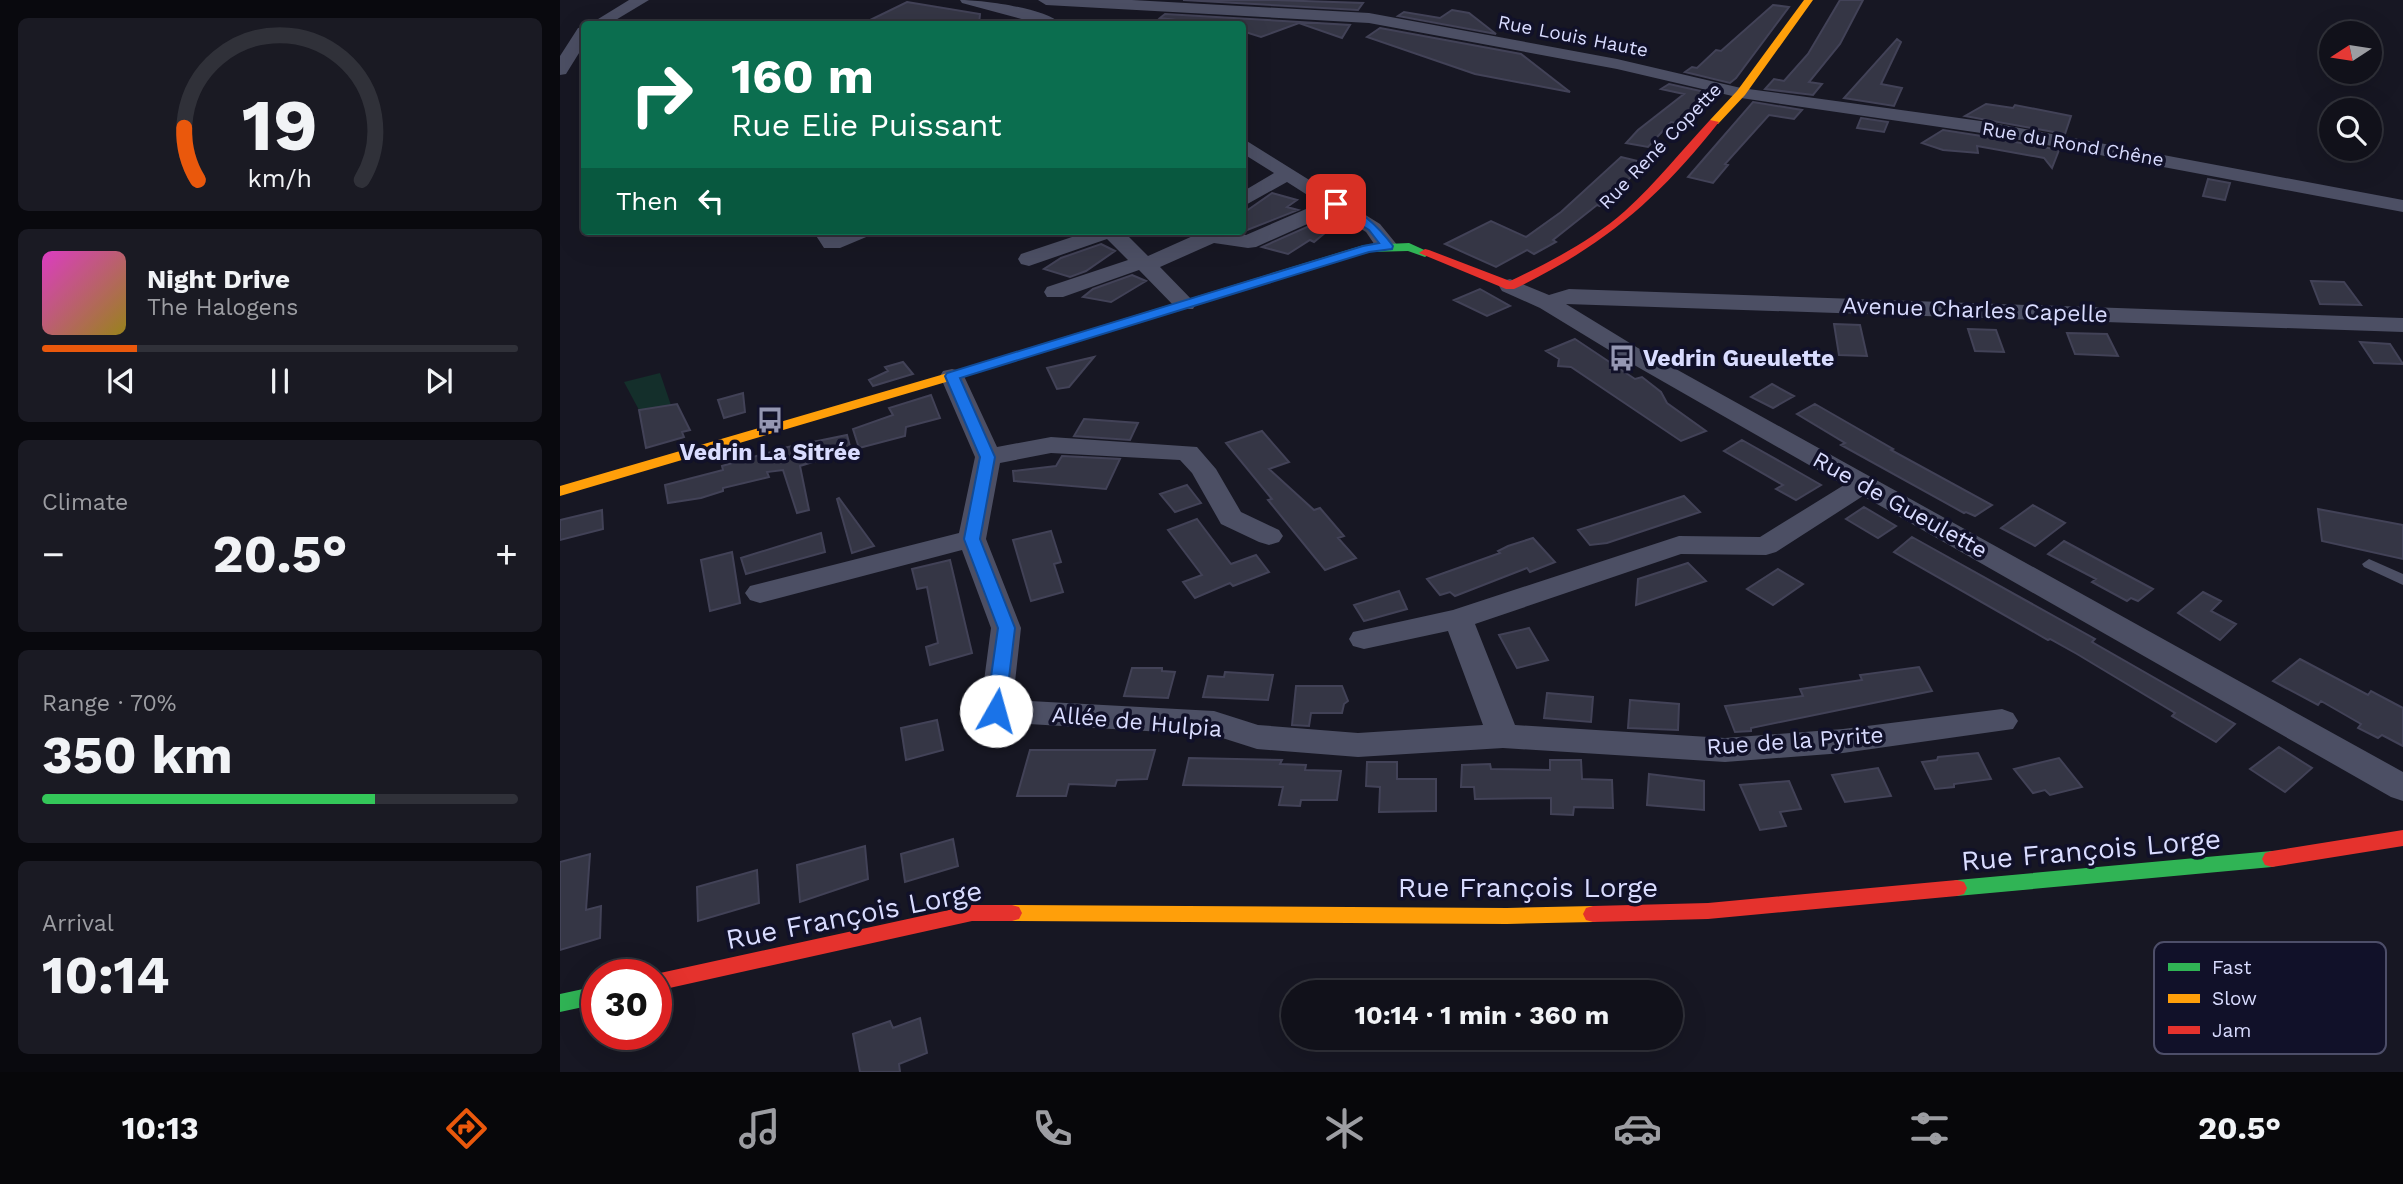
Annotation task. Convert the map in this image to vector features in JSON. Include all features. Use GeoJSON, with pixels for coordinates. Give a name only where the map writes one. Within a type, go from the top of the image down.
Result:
{"type":"FeatureCollection","features":[{"type":"Feature","properties":{"kind":"street"},"geometry":{"type":"LineString","coordinates":[[603,21],[641,0]]}},
{"type":"Feature","properties":{"kind":"street"},"geometry":{"type":"LineString","coordinates":[[968,0],[1046,21]]}},
{"type":"Feature","properties":{"kind":"street","name":"Rue Louis Haute"},"geometry":{"type":"LineString","coordinates":[[1046,0],[1369,18],[1618,64],[1741,93]]}},
{"type":"Feature","properties":{"kind":"street","name":"Rue René Copette"},"geometry":{"type":"LineString","coordinates":[[1510,286],[1557,264],[1596,239],[1630,212],[1741,93],[1809,0]]}},
{"type":"Feature","properties":{"kind":"street","name":"Rue Louis Haute"},"geometry":{"type":"LineString","coordinates":[[1249,21],[1272,12]]}},
{"type":"Feature","properties":{"kind":"street"},"geometry":{"type":"LineString","coordinates":[[560,70],[581,37]]}},
{"type":"Feature","properties":{"kind":"street","name":"Rue du Rond Chêne"},"geometry":{"type":"LineString","coordinates":[[1741,93],[1988,128],[2403,206]]}},
{"type":"Feature","properties":{"kind":"street"},"geometry":{"type":"LineString","coordinates":[[1246,149],[1373,228],[1387,246]]}},
{"type":"Feature","properties":{"kind":"street"},"geometry":{"type":"LineString","coordinates":[[1246,199],[1288,173]]}},
{"type":"Feature","properties":{"kind":"street"},"geometry":{"type":"LineString","coordinates":[[1218,235],[1248,242],[1336,204]]}},
{"type":"Feature","properties":{"kind":"street"},"geometry":{"type":"LineString","coordinates":[[827,235],[832,243],[853,235]]}},
{"type":"Feature","properties":{"kind":"street"},"geometry":{"type":"LineString","coordinates":[[1029,259],[1099,235]]}},
{"type":"Feature","properties":{"kind":"street"},"geometry":{"type":"LineString","coordinates":[[1115,235],[1185,304]]}},
{"type":"Feature","properties":{"kind":"street"},"geometry":{"type":"LineString","coordinates":[[1055,292],[1144,264],[1212,235]]}},
{"type":"Feature","properties":{"kind":"street"},"geometry":{"type":"LineString","coordinates":[[560,491],[952,376],[1368,248],[1387,246]]}},
{"type":"Feature","properties":{"kind":"street","name":"Rue de Gueulette"},"geometry":{"type":"LineString","coordinates":[[1387,246],[1409,247],[1548,303],[1630,353],[1862,485],[2403,788]]}},
{"type":"Feature","properties":{"kind":"street","name":"Avenue Charles Capelle"},"geometry":{"type":"LineString","coordinates":[[1548,303],[1569,296],[2403,326]]}},
{"type":"Feature","properties":{"kind":"street"},"geometry":{"type":"LineString","coordinates":[[760,593],[972,539],[988,457],[952,376]]}},
{"type":"Feature","properties":{"kind":"street"},"geometry":{"type":"LineString","coordinates":[[988,457],[1051,445],[1188,453],[1203,469],[1231,518],[1269,536]]}},
{"type":"Feature","properties":{"kind":"street"},"geometry":{"type":"LineString","coordinates":[[1363,639],[1458,619],[1679,545],[1766,546],[1862,485]]}},
{"type":"Feature","properties":{"kind":"street","name":"Allée de Hulpia"},"geometry":{"type":"LineString","coordinates":[[972,539],[1006,628],[996,711],[1214,723],[1257,737],[1358,745],[1503,736]]}},
{"type":"Feature","properties":{"kind":"street"},"geometry":{"type":"LineString","coordinates":[[1458,619],[1503,736]]}},
{"type":"Feature","properties":{"kind":"street","name":"Rue de la Pyrite"},"geometry":{"type":"LineString","coordinates":[[1503,736],[1725,750],[1843,741],[2002,721]]}},
{"type":"Feature","properties":{"kind":"street","name":"Rue François Lorge"},"geometry":{"type":"LineString","coordinates":[[672,979],[972,913],[1507,916],[1708,911],[2253,861],[2340,850],[2403,838]]}},
{"type":"Feature","properties":{"kind":"street"},"geometry":{"type":"LineString","coordinates":[[560,1003],[581,998]]}},
{"type":"Feature","properties":{"kind":"lane"},"geometry":{"type":"LineString","coordinates":[[2370,564],[2403,580]]}},
{"type":"Feature","properties":{"kind":"green space"},"geometry":{"type":"Polygon","coordinates":[[[660,373],[675,417],[639,410],[624,382],[660,373]]]}},
{"type":"Feature","properties":{"kind":"building"},"geometry":{"type":"Polygon","coordinates":[[[1183,0],[1274,0],[1363,3],[1358,10],[1183,0]]]}},
{"type":"Feature","properties":{"kind":"building"},"geometry":{"type":"Polygon","coordinates":[[[1840,0],[1863,0],[1840,44],[1809,82],[1822,84],[1813,95],[1765,89],[1774,79],[1784,81],[1808,54],[1840,0]]]}},
{"type":"Feature","properties":{"kind":"building"},"geometry":{"type":"Polygon","coordinates":[[[907,2],[980,14],[979,21],[868,21],[907,2]]]}},
{"type":"Feature","properties":{"kind":"building"},"geometry":{"type":"Polygon","coordinates":[[[1773,5],[1789,7],[1730,83],[1685,72],[1692,67],[1697,68],[1716,50],[1721,51],[1773,5]]]}},
{"type":"Feature","properties":{"kind":"building"},"geometry":{"type":"Polygon","coordinates":[[[1452,10],[1469,13],[1496,34],[1398,16],[1404,12],[1440,18],[1452,10]]]}},
{"type":"Feature","properties":{"kind":"building"},"geometry":{"type":"Polygon","coordinates":[[[1165,14],[1350,25],[1342,38],[1299,23],[1261,37],[1246,32],[1246,21],[1185,21],[1160,18],[1165,14]]]}},
{"type":"Feature","properties":{"kind":"building"},"geometry":{"type":"Polygon","coordinates":[[[1380,28],[1521,54],[1570,92],[1475,74],[1367,37],[1380,28]]]}},
{"type":"Feature","properties":{"kind":"building"},"geometry":{"type":"Polygon","coordinates":[[[1897,39],[1901,42],[1881,84],[1902,88],[1894,106],[1844,98],[1897,39]]]}},
{"type":"Feature","properties":{"kind":"building"},"geometry":{"type":"Polygon","coordinates":[[[1669,84],[1714,94],[1676,123],[1671,122],[1648,147],[1626,143],[1638,130],[1684,94],[1661,89],[1669,84]]]}},
{"type":"Feature","properties":{"kind":"building"},"geometry":{"type":"Polygon","coordinates":[[[1753,102],[1802,110],[1794,119],[1769,115],[1725,164],[1728,165],[1713,183],[1688,177],[1753,102]]]}},
{"type":"Feature","properties":{"kind":"building"},"geometry":{"type":"Polygon","coordinates":[[[1986,104],[2013,108],[2015,105],[2071,116],[2065,134],[1965,116],[1986,104]]]}},
{"type":"Feature","properties":{"kind":"building"},"geometry":{"type":"Polygon","coordinates":[[[1861,118],[1888,122],[1884,132],[1857,128],[1861,118]]]}},
{"type":"Feature","properties":{"kind":"building"},"geometry":{"type":"Polygon","coordinates":[[[1943,130],[2059,150],[2052,168],[2044,158],[1977,146],[1978,153],[1943,150],[1922,143],[1943,130]]]}},
{"type":"Feature","properties":{"kind":"building"},"geometry":{"type":"Polygon","coordinates":[[[1621,157],[1646,163],[1600,206],[1597,205],[1553,240],[1556,242],[1534,254],[1527,250],[1496,267],[1445,244],[1491,221],[1526,237],[1561,212],[1621,157]]]}},
{"type":"Feature","properties":{"kind":"building"},"geometry":{"type":"Polygon","coordinates":[[[2208,179],[2230,183],[2225,200],[2203,196],[2208,179]]]}},
{"type":"Feature","properties":{"kind":"building"},"geometry":{"type":"Polygon","coordinates":[[[1272,193],[1297,200],[1287,207],[1298,210],[1246,230],[1246,211],[1272,193]]]}},
{"type":"Feature","properties":{"kind":"building"},"geometry":{"type":"Polygon","coordinates":[[[1316,223],[1332,227],[1314,242],[1310,240],[1288,254],[1262,247],[1316,223]]]}},
{"type":"Feature","properties":{"kind":"building"},"geometry":{"type":"Polygon","coordinates":[[[1101,244],[1115,251],[1086,271],[1070,277],[1044,269],[1061,258],[1101,244]]]}},
{"type":"Feature","properties":{"kind":"building"},"geometry":{"type":"Polygon","coordinates":[[[1132,275],[1146,281],[1111,302],[1083,297],[1093,289],[1132,275]]]}},
{"type":"Feature","properties":{"kind":"building"},"geometry":{"type":"Polygon","coordinates":[[[2311,281],[2344,282],[2361,305],[2320,304],[2311,281]]]}},
{"type":"Feature","properties":{"kind":"building"},"geometry":{"type":"Polygon","coordinates":[[[1480,289],[1510,306],[1487,316],[1454,300],[1480,289]]]}},
{"type":"Feature","properties":{"kind":"building"},"geometry":{"type":"Polygon","coordinates":[[[1834,324],[1860,325],[1867,356],[1839,355],[1834,324]]]}},
{"type":"Feature","properties":{"kind":"building"},"geometry":{"type":"Polygon","coordinates":[[[1968,329],[1996,330],[2004,352],[1975,351],[1968,329]]]}},
{"type":"Feature","properties":{"kind":"building"},"geometry":{"type":"Polygon","coordinates":[[[2067,333],[2107,334],[2118,356],[2075,354],[2067,333]]]}},
{"type":"Feature","properties":{"kind":"building"},"geometry":{"type":"Polygon","coordinates":[[[1575,339],[1635,379],[1642,377],[1661,392],[1667,403],[1706,431],[1681,441],[1571,367],[1558,366],[1559,359],[1546,351],[1575,339]]]}},
{"type":"Feature","properties":{"kind":"building"},"geometry":{"type":"Polygon","coordinates":[[[2360,342],[2390,344],[2403,364],[2374,363],[2360,342]]]}},
{"type":"Feature","properties":{"kind":"building"},"geometry":{"type":"Polygon","coordinates":[[[1094,357],[1069,387],[1057,389],[1047,368],[1094,357]]]}},
{"type":"Feature","properties":{"kind":"building"},"geometry":{"type":"Polygon","coordinates":[[[903,362],[913,374],[873,386],[869,380],[888,371],[885,367],[903,362]]]}},
{"type":"Feature","properties":{"kind":"building"},"geometry":{"type":"Polygon","coordinates":[[[1772,384],[1794,396],[1773,408],[1751,397],[1772,384]]]}},
{"type":"Feature","properties":{"kind":"building"},"geometry":{"type":"Polygon","coordinates":[[[743,393],[745,412],[724,418],[718,400],[743,393]]]}},
{"type":"Feature","properties":{"kind":"building"},"geometry":{"type":"Polygon","coordinates":[[[931,395],[940,418],[906,427],[905,436],[859,448],[853,429],[893,415],[889,408],[931,395]]]}},
{"type":"Feature","properties":{"kind":"building"},"geometry":{"type":"Polygon","coordinates":[[[677,404],[690,430],[682,432],[684,437],[646,448],[639,410],[677,404]]]}},
{"type":"Feature","properties":{"kind":"building"},"geometry":{"type":"Polygon","coordinates":[[[1815,404],[1893,449],[1891,450],[1992,505],[1975,516],[1964,513],[1841,445],[1845,443],[1797,414],[1815,404]]]}},
{"type":"Feature","properties":{"kind":"building"},"geometry":{"type":"Polygon","coordinates":[[[1084,419],[1138,423],[1130,440],[1074,436],[1084,419]]]}},
{"type":"Feature","properties":{"kind":"building"},"geometry":{"type":"Polygon","coordinates":[[[1262,431],[1289,462],[1269,469],[1314,510],[1320,508],[1344,536],[1338,538],[1356,558],[1325,570],[1226,443],[1262,431]]]}},
{"type":"Feature","properties":{"kind":"building"},"geometry":{"type":"Polygon","coordinates":[[[847,435],[851,450],[800,466],[809,510],[797,513],[783,470],[767,472],[769,477],[723,488],[723,491],[701,498],[668,503],[665,485],[723,470],[722,466],[788,447],[847,435]]]}},
{"type":"Feature","properties":{"kind":"building"},"geometry":{"type":"Polygon","coordinates":[[[1742,440],[1821,485],[1796,500],[1776,489],[1783,485],[1724,451],[1742,440]]]}},
{"type":"Feature","properties":{"kind":"building"},"geometry":{"type":"Polygon","coordinates":[[[1062,456],[1120,459],[1106,489],[1014,481],[1013,471],[1056,466],[1062,456]]]}},
{"type":"Feature","properties":{"kind":"building"},"geometry":{"type":"Polygon","coordinates":[[[1187,485],[1201,503],[1175,512],[1160,494],[1187,485]]]}},
{"type":"Feature","properties":{"kind":"building"},"geometry":{"type":"Polygon","coordinates":[[[1684,496],[1700,512],[1607,543],[1590,545],[1578,530],[1684,496]]]}},
{"type":"Feature","properties":{"kind":"building"},"geometry":{"type":"Polygon","coordinates":[[[839,498],[874,546],[852,553],[837,499],[839,498]]]}},
{"type":"Feature","properties":{"kind":"building"},"geometry":{"type":"Polygon","coordinates":[[[2033,505],[2065,523],[2035,546],[2001,528],[2033,505]]]}},
{"type":"Feature","properties":{"kind":"building"},"geometry":{"type":"Polygon","coordinates":[[[1864,507],[1896,526],[1878,538],[1846,519],[1864,507]]]}},
{"type":"Feature","properties":{"kind":"building"},"geometry":{"type":"Polygon","coordinates":[[[2318,509],[2403,525],[2403,559],[2322,541],[2318,509]]]}},
{"type":"Feature","properties":{"kind":"building"},"geometry":{"type":"Polygon","coordinates":[[[602,510],[603,529],[560,540],[560,520],[602,510]]]}},
{"type":"Feature","properties":{"kind":"building"},"geometry":{"type":"Polygon","coordinates":[[[1197,519],[1231,564],[1256,555],[1269,572],[1233,586],[1230,583],[1195,598],[1183,582],[1202,575],[1168,530],[1197,519]]]}},
{"type":"Feature","properties":{"kind":"building"},"geometry":{"type":"Polygon","coordinates":[[[1051,531],[1061,562],[1054,564],[1063,592],[1031,601],[1013,540],[1051,531]]]}},
{"type":"Feature","properties":{"kind":"building"},"geometry":{"type":"Polygon","coordinates":[[[821,533],[825,552],[746,574],[741,558],[821,533]]]}},
{"type":"Feature","properties":{"kind":"building"},"geometry":{"type":"Polygon","coordinates":[[[1912,537],[2095,639],[2092,642],[2235,724],[2216,742],[2172,716],[2175,713],[2077,654],[1894,552],[1912,537]]]}},
{"type":"Feature","properties":{"kind":"building"},"geometry":{"type":"Polygon","coordinates":[[[1533,538],[1555,562],[1530,572],[1527,568],[1455,596],[1450,592],[1440,595],[1427,579],[1500,553],[1498,551],[1508,546],[1533,538]]]}},
{"type":"Feature","properties":{"kind":"building"},"geometry":{"type":"Polygon","coordinates":[[[2064,541],[2153,589],[2138,601],[2131,598],[2127,601],[2092,582],[2096,579],[2048,554],[2064,541]]]}},
{"type":"Feature","properties":{"kind":"building"},"geometry":{"type":"Polygon","coordinates":[[[732,552],[740,603],[710,611],[701,560],[732,552]]]}},
{"type":"Feature","properties":{"kind":"building"},"geometry":{"type":"Polygon","coordinates":[[[950,560],[972,653],[930,665],[926,647],[938,643],[927,587],[917,589],[912,569],[950,560]]]}},
{"type":"Feature","properties":{"kind":"building"},"geometry":{"type":"Polygon","coordinates":[[[1688,563],[1706,581],[1636,605],[1638,579],[1688,563]]]}},
{"type":"Feature","properties":{"kind":"building"},"geometry":{"type":"Polygon","coordinates":[[[1778,569],[1803,584],[1773,605],[1747,589],[1778,569]]]}},
{"type":"Feature","properties":{"kind":"building"},"geometry":{"type":"Polygon","coordinates":[[[1399,591],[1407,609],[1364,621],[1354,605],[1399,591]]]}},
{"type":"Feature","properties":{"kind":"building"},"geometry":{"type":"Polygon","coordinates":[[[2203,592],[2221,601],[2211,611],[2236,624],[2220,640],[2178,613],[2203,592]]]}},
{"type":"Feature","properties":{"kind":"building"},"geometry":{"type":"Polygon","coordinates":[[[1529,628],[1548,660],[1517,668],[1499,635],[1529,628]]]}},
{"type":"Feature","properties":{"kind":"building"},"geometry":{"type":"Polygon","coordinates":[[[2300,659],[2368,695],[2371,691],[2403,708],[2403,746],[2382,735],[2378,738],[2358,728],[2361,724],[2321,701],[2318,705],[2273,681],[2300,659]]]}},
{"type":"Feature","properties":{"kind":"building"},"geometry":{"type":"Polygon","coordinates":[[[1919,667],[1932,691],[1751,728],[1751,731],[1735,732],[1725,706],[1803,696],[1800,689],[1862,680],[1860,675],[1919,667]]]}},
{"type":"Feature","properties":{"kind":"building"},"geometry":{"type":"Polygon","coordinates":[[[1132,668],[1162,668],[1162,671],[1175,672],[1168,698],[1124,696],[1132,668]]]}},
{"type":"Feature","properties":{"kind":"building"},"geometry":{"type":"Polygon","coordinates":[[[1225,672],[1273,675],[1268,700],[1203,697],[1208,676],[1224,677],[1225,672]]]}},
{"type":"Feature","properties":{"kind":"building"},"geometry":{"type":"Polygon","coordinates":[[[1296,686],[1342,686],[1348,701],[1344,704],[1342,713],[1311,713],[1309,726],[1292,725],[1296,686]]]}},
{"type":"Feature","properties":{"kind":"building"},"geometry":{"type":"Polygon","coordinates":[[[1547,693],[1593,697],[1591,722],[1544,718],[1547,693]]]}},
{"type":"Feature","properties":{"kind":"building"},"geometry":{"type":"Polygon","coordinates":[[[1630,700],[1679,704],[1678,730],[1628,728],[1630,700]]]}},
{"type":"Feature","properties":{"kind":"building"},"geometry":{"type":"Polygon","coordinates":[[[937,720],[943,750],[906,760],[901,728],[937,720]]]}},
{"type":"Feature","properties":{"kind":"building"},"geometry":{"type":"Polygon","coordinates":[[[2279,747],[2312,768],[2285,792],[2250,769],[2279,747]]]}},
{"type":"Feature","properties":{"kind":"building"},"geometry":{"type":"Polygon","coordinates":[[[1030,750],[1155,750],[1147,779],[1117,780],[1115,786],[1069,784],[1066,796],[1017,796],[1030,750]]]}},
{"type":"Feature","properties":{"kind":"building"},"geometry":{"type":"Polygon","coordinates":[[[1978,753],[1991,779],[1954,784],[1954,787],[1935,789],[1922,762],[1937,760],[1938,757],[1978,753]]]}},
{"type":"Feature","properties":{"kind":"building"},"geometry":{"type":"Polygon","coordinates":[[[1189,758],[1282,760],[1280,764],[1306,765],[1305,770],[1341,771],[1337,800],[1301,800],[1300,806],[1279,805],[1283,787],[1183,785],[1189,758]]]}},
{"type":"Feature","properties":{"kind":"building"},"geometry":{"type":"Polygon","coordinates":[[[2059,758],[2082,787],[2050,795],[2045,790],[2033,793],[2014,769],[2059,758]]]}},
{"type":"Feature","properties":{"kind":"building"},"geometry":{"type":"Polygon","coordinates":[[[1550,760],[1581,760],[1582,779],[1612,780],[1613,808],[1574,807],[1573,815],[1551,814],[1551,798],[1475,799],[1474,787],[1461,787],[1462,765],[1490,764],[1491,769],[1550,770],[1550,760]]]}},
{"type":"Feature","properties":{"kind":"building"},"geometry":{"type":"Polygon","coordinates":[[[1367,762],[1397,762],[1397,779],[1436,779],[1436,811],[1379,812],[1380,787],[1366,786],[1367,762]]]}},
{"type":"Feature","properties":{"kind":"building"},"geometry":{"type":"Polygon","coordinates":[[[1878,768],[1891,796],[1845,802],[1832,775],[1878,768]]]}},
{"type":"Feature","properties":{"kind":"building"},"geometry":{"type":"Polygon","coordinates":[[[1649,774],[1704,781],[1704,810],[1647,805],[1649,774]]]}},
{"type":"Feature","properties":{"kind":"building"},"geometry":{"type":"Polygon","coordinates":[[[1789,781],[1801,809],[1780,812],[1786,826],[1760,830],[1740,785],[1789,781]]]}},
{"type":"Feature","properties":{"kind":"building"},"geometry":{"type":"Polygon","coordinates":[[[953,839],[958,866],[905,882],[901,854],[953,839]]]}},
{"type":"Feature","properties":{"kind":"building"},"geometry":{"type":"Polygon","coordinates":[[[865,846],[868,879],[800,902],[797,865],[865,846]]]}},
{"type":"Feature","properties":{"kind":"building"},"geometry":{"type":"Polygon","coordinates":[[[590,854],[586,910],[601,906],[600,938],[560,950],[560,862],[590,854]]]}},
{"type":"Feature","properties":{"kind":"building"},"geometry":{"type":"Polygon","coordinates":[[[757,870],[759,903],[698,921],[697,887],[757,870]]]}},
{"type":"Feature","properties":{"kind":"building"},"geometry":{"type":"Polygon","coordinates":[[[920,1018],[927,1053],[899,1064],[900,1072],[860,1072],[853,1034],[890,1021],[893,1028],[920,1018]]]}},
{"type":"Feature","properties":{"kind":"traffic: fast"},"geometry":{"type":"LineString","coordinates":[[958,374],[1368,248],[1409,247],[1425,253]]}},
{"type":"Feature","properties":{"kind":"traffic: fast"},"geometry":{"type":"LineString","coordinates":[[1957,888],[2272,859]]}},
{"type":"Feature","properties":{"kind":"traffic: fast"},"geometry":{"type":"LineString","coordinates":[[560,1003],[581,998]]}},
{"type":"Feature","properties":{"kind":"traffic: slow"},"geometry":{"type":"LineString","coordinates":[[1714,122],[1741,93],[1809,0]]}},
{"type":"Feature","properties":{"kind":"traffic: slow"},"geometry":{"type":"LineString","coordinates":[[560,491],[958,374]]}},
{"type":"Feature","properties":{"kind":"traffic: slow"},"geometry":{"type":"LineString","coordinates":[[1012,913],[1507,916],[1593,914]]}},
{"type":"Feature","properties":{"kind":"traffic: jam"},"geometry":{"type":"LineString","coordinates":[[1425,253],[1510,286],[1572,254],[1616,224],[1651,191],[1714,122]]}},
{"type":"Feature","properties":{"kind":"traffic: jam"},"geometry":{"type":"LineString","coordinates":[[2272,859],[2403,838]]}},
{"type":"Feature","properties":{"kind":"traffic: jam"},"geometry":{"type":"LineString","coordinates":[[1593,914],[1708,911],[1957,888]]}},
{"type":"Feature","properties":{"kind":"traffic: jam"},"geometry":{"type":"LineString","coordinates":[[672,979],[972,913],[1012,913]]}},
{"type":"Feature","properties":{"kind":"place","name":"Vedrin Gueulette"},"geometry":{"type":"Point","coordinates":[1622,358]}},
{"type":"Feature","properties":{"kind":"place","name":"Vedrin La Sitrée"},"geometry":{"type":"Point","coordinates":[770,420]}},
{"type":"Feature","properties":{"kind":"route"},"geometry":{"type":"LineString","coordinates":[[996,711],[1006,628],[972,539],[988,457],[952,376],[1368,248],[1387,246],[1373,228],[1336,204]]}}]}
